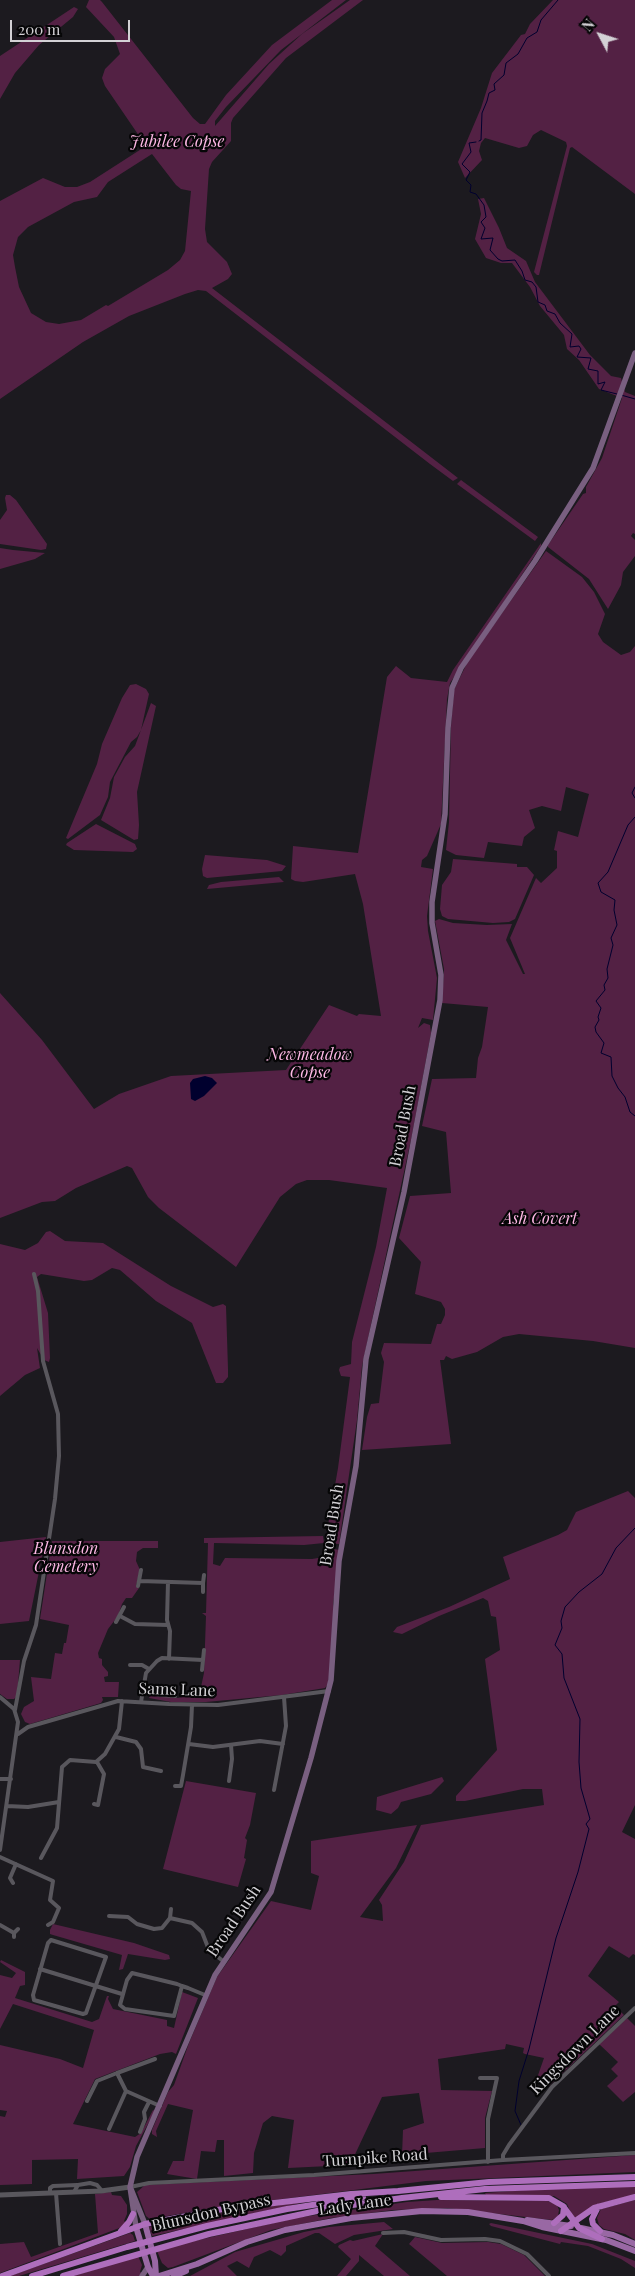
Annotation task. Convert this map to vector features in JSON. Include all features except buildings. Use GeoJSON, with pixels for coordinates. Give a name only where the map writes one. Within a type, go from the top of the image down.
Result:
{"type":"FeatureCollection","features":[{"type":"Feature","properties":{"kind":"highway"},"geometry":{"type":"LineString","coordinates":[[2,2276],[145,2224],[266,2204],[351,2194],[489,2182],[635,2176]]}},
{"type":"Feature","properties":{"kind":"highway"},"geometry":{"type":"LineString","coordinates":[[402,2198],[519,2187],[635,2184]]}},
{"type":"Feature","properties":{"kind":"highway","name":"Blunsdon Bypass"},"geometry":{"type":"LineString","coordinates":[[32,2276],[135,2245],[207,2226],[287,2209],[398,2191]]}},
{"type":"Feature","properties":{"kind":"highway"},"geometry":{"type":"LineString","coordinates":[[561,2231],[573,2225],[588,2211],[635,2197]]}},
{"type":"Feature","properties":{"kind":"highway"},"geometry":{"type":"LineString","coordinates":[[402,2198],[545,2198],[555,2200],[564,2207],[573,2225],[602,2239]]}},
{"type":"Feature","properties":{"kind":"highway","name":"Blunsdon Bypass"},"geometry":{"type":"LineString","coordinates":[[63,2276],[162,2246],[247,2225],[331,2208],[402,2198]]}},
{"type":"Feature","properties":{"kind":"highway"},"geometry":{"type":"LineString","coordinates":[[554,2223],[561,2218],[564,2207]]}},
{"type":"Feature","properties":{"kind":"highway"},"geometry":{"type":"LineString","coordinates":[[598,2207],[592,2219],[600,2231]]}},
{"type":"Feature","properties":{"kind":"highway"},"geometry":{"type":"LineString","coordinates":[[118,2233],[130,2221],[133,2214]]}},
{"type":"Feature","properties":{"kind":"main road","name":"Broad Bush"},"geometry":{"type":"LineString","coordinates":[[130,2187],[137,2157],[205,1995],[223,1961],[271,1892],[299,1803],[329,1691],[334,1662],[339,1561],[356,1466],[366,1359],[404,1192],[440,1000],[441,975],[432,913],[443,833],[448,720],[454,681],[535,561],[598,457],[635,353]]}},
{"type":"Feature","properties":{"kind":"main road"},"geometry":{"type":"LineString","coordinates":[[130,2187],[133,2214],[145,2258],[148,2267],[156,2276]]}},
{"type":"Feature","properties":{"kind":"main road"},"geometry":{"type":"LineString","coordinates":[[130,2187],[148,2234],[156,2276]]}},
{"type":"Feature","properties":{"kind":"main road","name":"Lady Lane"},"geometry":{"type":"LineString","coordinates":[[156,2276],[171,2274],[237,2246],[277,2232],[370,2216],[422,2211],[446,2211],[523,2221],[573,2225],[600,2231],[635,2244]]}},
{"type":"Feature","properties":{"kind":"main road","name":"Lady Lane"},"geometry":{"type":"LineString","coordinates":[[523,2221],[602,2239],[635,2251]]}},
{"type":"Feature","properties":{"kind":"main road"},"geometry":{"type":"LineString","coordinates":[[154,2258],[160,2268],[171,2274]]}},
{"type":"Feature","properties":{"kind":"main road"},"geometry":{"type":"LineString","coordinates":[[142,2276],[148,2267]]}},
{"type":"Feature","properties":{"kind":"street"},"geometry":{"type":"LineString","coordinates":[[0,1850],[18,1734],[15,1710],[24,1661],[33,1639],[40,1607],[55,1499],[58,1456],[58,1414],[42,1358],[39,1299],[34,1274]]}},
{"type":"Feature","properties":{"kind":"street"},"geometry":{"type":"LineString","coordinates":[[138,1586],[141,1570]]}},
{"type":"Feature","properties":{"kind":"street"},"geometry":{"type":"LineString","coordinates":[[203,1592],[204,1575]]}},
{"type":"Feature","properties":{"kind":"street"},"geometry":{"type":"LineString","coordinates":[[140,1581],[203,1583]]}},
{"type":"Feature","properties":{"kind":"street"},"geometry":{"type":"LineString","coordinates":[[168,1582],[169,1659]]}},
{"type":"Feature","properties":{"kind":"street"},"geometry":{"type":"LineString","coordinates":[[116,1622],[124,1608]]}},
{"type":"Feature","properties":{"kind":"street"},"geometry":{"type":"LineString","coordinates":[[120,1616],[136,1624],[168,1625]]}},
{"type":"Feature","properties":{"kind":"street"},"geometry":{"type":"LineString","coordinates":[[202,1670],[204,1650]]}},
{"type":"Feature","properties":{"kind":"street"},"geometry":{"type":"LineString","coordinates":[[141,1702],[145,1676],[149,1669],[160,1659],[203,1660]]}},
{"type":"Feature","properties":{"kind":"street"},"geometry":{"type":"LineString","coordinates":[[130,1665],[142,1665],[149,1669]]}},
{"type":"Feature","properties":{"kind":"street"},"geometry":{"type":"LineString","coordinates":[[143,1690],[160,1695],[173,1696],[172,1690]]}},
{"type":"Feature","properties":{"kind":"street","name":"Sams Lane"},"geometry":{"type":"LineString","coordinates":[[18,1734],[28,1727],[111,1702],[192,1705],[238,1704],[329,1691]]}},
{"type":"Feature","properties":{"kind":"street"},"geometry":{"type":"LineString","coordinates":[[0,1697],[15,1710]]}},
{"type":"Feature","properties":{"kind":"street"},"geometry":{"type":"LineString","coordinates":[[274,1790],[286,1721],[284,1697]]}},
{"type":"Feature","properties":{"kind":"street"},"geometry":{"type":"LineString","coordinates":[[97,1762],[116,1737],[120,1724],[122,1701]]}},
{"type":"Feature","properties":{"kind":"street"},"geometry":{"type":"LineString","coordinates":[[175,1786],[181,1786],[187,1767],[192,1705]]}},
{"type":"Feature","properties":{"kind":"street"},"geometry":{"type":"LineString","coordinates":[[18,1722],[28,1727]]}},
{"type":"Feature","properties":{"kind":"street"},"geometry":{"type":"LineString","coordinates":[[116,1737],[136,1742],[141,1749],[143,1767],[160,1771]]}},
{"type":"Feature","properties":{"kind":"street"},"geometry":{"type":"LineString","coordinates":[[189,1744],[214,1747],[260,1741],[283,1744]]}},
{"type":"Feature","properties":{"kind":"street"},"geometry":{"type":"LineString","coordinates":[[229,1780],[232,1758],[231,1744]]}},
{"type":"Feature","properties":{"kind":"street"},"geometry":{"type":"LineString","coordinates":[[41,1858],[56,1832],[62,1767],[70,1760],[97,1762]]}},
{"type":"Feature","properties":{"kind":"street"},"geometry":{"type":"LineString","coordinates":[[94,1804],[98,1805],[104,1774],[97,1762]]}},
{"type":"Feature","properties":{"kind":"street"},"geometry":{"type":"LineString","coordinates":[[224,1773],[230,1774]]}},
{"type":"Feature","properties":{"kind":"street"},"geometry":{"type":"LineString","coordinates":[[0,1779],[11,1779]]}},
{"type":"Feature","properties":{"kind":"street"},"geometry":{"type":"LineString","coordinates":[[270,1780],[276,1781]]}},
{"type":"Feature","properties":{"kind":"street"},"geometry":{"type":"LineString","coordinates":[[7,1806],[28,1807],[59,1802]]}},
{"type":"Feature","properties":{"kind":"street"},"geometry":{"type":"LineString","coordinates":[[0,1858],[53,1880],[50,1900],[59,1907],[53,1922],[48,1925]]}},
{"type":"Feature","properties":{"kind":"street"},"geometry":{"type":"LineString","coordinates":[[13,1883],[10,1878],[16,1864]]}},
{"type":"Feature","properties":{"kind":"street"},"geometry":{"type":"LineString","coordinates":[[109,1916],[128,1917],[137,1924],[155,1930],[162,1928],[170,1918],[171,1909]]}},
{"type":"Feature","properties":{"kind":"street"},"geometry":{"type":"LineString","coordinates":[[170,1918],[197,1926],[202,1932],[209,1950],[223,1961]]}},
{"type":"Feature","properties":{"kind":"street"},"geometry":{"type":"LineString","coordinates":[[0,1925],[15,1933]]}},
{"type":"Feature","properties":{"kind":"street"},"geometry":{"type":"LineString","coordinates":[[52,1940],[103,1955],[106,1959],[89,2010],[83,2014],[38,2003],[34,2000],[33,1995],[40,1969],[48,1943],[52,1940]]}},
{"type":"Feature","properties":{"kind":"street"},"geometry":{"type":"LineString","coordinates":[[40,1969],[122,1994]]}},
{"type":"Feature","properties":{"kind":"street"},"geometry":{"type":"LineString","coordinates":[[182,1986],[177,2008],[174,2016],[171,2017],[125,2009],[120,2005],[128,1977],[132,1973],[182,1986],[205,1995]]}},
{"type":"Feature","properties":{"kind":"street","name":"Kingsdown Lane"},"geometry":{"type":"LineString","coordinates":[[503,2160],[503,2155],[509,2145],[552,2087],[635,2008]]}},
{"type":"Feature","properties":{"kind":"street"},"geometry":{"type":"LineString","coordinates":[[87,2100],[97,2081],[156,2059]]}},
{"type":"Feature","properties":{"kind":"street"},"geometry":{"type":"LineString","coordinates":[[117,2073],[126,2091],[160,2106]]}},
{"type":"Feature","properties":{"kind":"street"},"geometry":{"type":"LineString","coordinates":[[480,2078],[496,2076],[498,2082],[488,2119],[488,2162]]}},
{"type":"Feature","properties":{"kind":"street"},"geometry":{"type":"LineString","coordinates":[[110,2129],[126,2091]]}},
{"type":"Feature","properties":{"kind":"street"},"geometry":{"type":"LineString","coordinates":[[140,2132],[145,2119],[144,2112],[149,2102]]}},
{"type":"Feature","properties":{"kind":"street"},"geometry":{"type":"LineString","coordinates":[[107,2118],[113,2121]]}},
{"type":"Feature","properties":{"kind":"street","name":"Turnpike Road"},"geometry":{"type":"LineString","coordinates":[[0,2194],[102,2191],[149,2183],[314,2175],[503,2160],[635,2153]]}},
{"type":"Feature","properties":{"kind":"street"},"geometry":{"type":"LineString","coordinates":[[60,2244],[52,2186],[94,2184],[102,2191]]}},
{"type":"Feature","properties":{"kind":"street"},"geometry":{"type":"LineString","coordinates":[[74,2192],[77,2185]]}},
{"type":"Feature","properties":{"kind":"street"},"geometry":{"type":"LineString","coordinates":[[383,2232],[404,2232],[441,2240],[485,2239],[500,2241],[527,2254],[549,2276]]}},
{"type":"Feature","properties":{"kind":"green space","name":"Jubilee Copse"},"geometry":{"type":"Polygon","coordinates":[[[89,0],[100,0],[193,118],[200,124],[205,124],[226,95],[272,45],[332,0],[346,0],[281,50],[226,107],[215,121],[215,126],[269,64],[302,34],[350,0],[363,0],[286,58],[233,118],[231,123],[231,141],[212,162],[209,169],[205,229],[207,242],[227,262],[232,274],[228,279],[212,288],[458,478],[453,481],[430,464],[206,291],[198,290],[185,294],[129,316],[83,342],[0,399],[0,201],[43,178],[65,187],[77,187],[90,182],[146,146],[105,86],[102,78],[105,69],[120,54],[114,37],[86,7],[89,0]],[[152,154],[108,182],[97,197],[74,202],[28,227],[18,237],[13,255],[19,287],[31,313],[46,322],[59,324],[81,320],[168,270],[180,260],[185,251],[191,191],[181,189],[152,154]]]}},
{"type":"Feature","properties":{"kind":"green space"},"geometry":{"type":"Polygon","coordinates":[[[553,0],[635,0],[635,194],[572,147],[570,148],[539,275],[537,275],[534,272],[567,146],[566,142],[541,130],[533,135],[527,146],[519,148],[485,138],[481,143],[479,151],[482,160],[465,178],[458,162],[481,108],[492,73],[521,35],[525,34],[530,24],[553,0]]]}},
{"type":"Feature","properties":{"kind":"green space"},"geometry":{"type":"Polygon","coordinates":[[[74,7],[78,9],[73,17],[39,45],[15,73],[0,99],[0,56],[74,7]]]}},
{"type":"Feature","properties":{"kind":"green space"},"geometry":{"type":"Polygon","coordinates":[[[484,198],[507,248],[526,261],[535,282],[590,355],[611,376],[621,378],[625,392],[635,396],[635,534],[633,533],[631,536],[635,540],[635,556],[623,572],[621,585],[608,609],[589,579],[548,547],[548,545],[583,494],[586,493],[586,487],[602,458],[622,398],[599,389],[579,360],[567,349],[564,335],[540,306],[530,287],[512,263],[501,263],[486,258],[475,239],[481,214],[478,199],[484,198]]]}},
{"type":"Feature","properties":{"kind":"green space"},"geometry":{"type":"Polygon","coordinates":[[[461,480],[538,537],[535,541],[457,484],[461,480]]]}},
{"type":"Feature","properties":{"kind":"green space"},"geometry":{"type":"Polygon","coordinates":[[[6,495],[10,495],[16,500],[47,544],[46,549],[41,550],[0,544],[0,520],[7,510],[6,495]]]}},
{"type":"Feature","properties":{"kind":"green space","name":"Newmeadow Copse"},"geometry":{"type":"Polygon","coordinates":[[[541,543],[541,546],[450,683],[447,699],[441,824],[427,856],[422,860],[421,867],[433,869],[427,916],[437,978],[433,1020],[422,1018],[418,1028],[424,1023],[430,1025],[431,1033],[412,1135],[362,1366],[357,1420],[339,1544],[325,1543],[338,1468],[350,1377],[341,1376],[339,1370],[340,1367],[351,1364],[352,1342],[376,1247],[387,1188],[329,1180],[307,1180],[296,1184],[280,1197],[236,1267],[159,1208],[148,1197],[132,1168],[127,1166],[76,1188],[55,1201],[42,1202],[0,1218],[0,993],[42,1040],[94,1109],[119,1094],[171,1076],[286,1070],[329,1005],[357,1016],[359,1014],[381,1016],[363,904],[355,874],[303,882],[295,881],[291,879],[293,846],[358,853],[387,677],[396,666],[411,678],[447,682],[453,670],[541,543]]]}},
{"type":"Feature","properties":{"kind":"green space"},"geometry":{"type":"Polygon","coordinates":[[[0,548],[45,553],[35,559],[0,569],[0,548]]]}},
{"type":"Feature","properties":{"kind":"green space","name":"Ash Covert"},"geometry":{"type":"Polygon","coordinates":[[[546,551],[582,577],[594,592],[605,614],[598,634],[603,642],[621,655],[630,652],[635,646],[635,1348],[593,1341],[519,1334],[503,1337],[477,1352],[452,1359],[446,1356],[444,1360],[440,1360],[451,1444],[362,1450],[371,1404],[379,1403],[384,1362],[381,1353],[384,1343],[431,1344],[437,1324],[441,1324],[445,1315],[445,1309],[441,1302],[415,1294],[421,1262],[399,1238],[410,1196],[451,1193],[446,1132],[422,1126],[432,1079],[476,1078],[488,1007],[442,1003],[444,969],[435,921],[439,919],[453,923],[512,924],[506,940],[523,974],[525,974],[510,938],[536,878],[541,883],[557,868],[557,851],[554,850],[558,831],[578,837],[589,794],[566,787],[561,811],[542,806],[529,810],[535,828],[524,837],[522,846],[488,842],[484,858],[456,855],[446,850],[449,822],[451,726],[454,690],[468,661],[546,551]]]}},
{"type":"Feature","properties":{"kind":"green space"},"geometry":{"type":"Polygon","coordinates":[[[136,684],[146,689],[149,694],[141,730],[131,742],[110,782],[108,797],[100,815],[68,839],[66,838],[97,764],[102,744],[122,698],[130,685],[136,684]]]}},
{"type":"Feature","properties":{"kind":"green space"},"geometry":{"type":"Polygon","coordinates":[[[151,703],[156,706],[137,792],[139,825],[138,839],[134,840],[101,820],[110,798],[114,777],[125,757],[135,746],[151,703]]]}},
{"type":"Feature","properties":{"kind":"green space"},"geometry":{"type":"Polygon","coordinates":[[[96,824],[135,844],[137,849],[133,852],[74,850],[66,845],[96,824]]]}},
{"type":"Feature","properties":{"kind":"green space"},"geometry":{"type":"Polygon","coordinates":[[[205,855],[267,860],[286,866],[282,871],[207,878],[203,876],[202,869],[205,855]]]}},
{"type":"Feature","properties":{"kind":"green space"},"geometry":{"type":"Polygon","coordinates":[[[453,859],[517,864],[517,867],[527,867],[534,875],[515,919],[509,922],[493,923],[448,919],[442,916],[440,909],[442,885],[451,872],[453,859]]]}},
{"type":"Feature","properties":{"kind":"green space"},"geometry":{"type":"Polygon","coordinates":[[[279,877],[284,882],[207,889],[209,885],[221,882],[279,877]]]}},
{"type":"Feature","properties":{"kind":"green space"},"geometry":{"type":"Polygon","coordinates":[[[50,1231],[65,1241],[103,1243],[171,1286],[213,1307],[223,1304],[226,1306],[228,1377],[223,1383],[216,1383],[192,1323],[156,1301],[120,1270],[112,1268],[92,1280],[84,1281],[41,1274],[37,1277],[48,1313],[49,1362],[44,1360],[37,1348],[40,1368],[25,1375],[0,1396],[0,1244],[25,1250],[38,1243],[46,1232],[50,1231]]]}},
{"type":"Feature","properties":{"kind":"green space"},"geometry":{"type":"Polygon","coordinates":[[[628,1491],[635,1498],[635,1805],[622,1832],[635,1839],[635,1955],[633,1954],[629,1958],[609,1946],[588,1976],[619,2002],[615,2006],[624,2015],[548,2087],[536,2081],[544,2058],[523,2053],[524,2048],[506,2044],[505,2049],[438,2059],[441,2090],[492,2091],[485,2118],[485,2148],[402,2155],[403,2130],[424,2123],[419,2093],[382,2097],[350,2165],[288,2168],[294,2120],[272,2116],[263,2123],[254,2153],[253,2173],[224,2176],[224,2140],[217,2140],[215,2152],[201,2151],[197,2179],[167,2174],[173,2161],[184,2161],[193,2110],[168,2104],[156,2131],[157,2137],[152,2134],[152,2130],[168,2092],[174,2085],[189,2043],[217,1977],[271,1901],[311,1910],[319,1876],[311,1873],[311,1841],[417,1825],[396,1868],[360,1917],[383,1921],[382,1905],[379,1900],[404,1862],[421,1825],[544,1805],[542,1789],[523,1789],[465,1801],[456,1801],[456,1796],[497,1750],[485,1659],[500,1650],[496,1617],[491,1616],[488,1601],[483,1598],[402,1634],[393,1632],[397,1627],[449,1607],[510,1579],[503,1557],[558,1535],[567,1530],[576,1512],[628,1491]]]}},
{"type":"Feature","properties":{"kind":"green space"},"geometry":{"type":"Polygon","coordinates":[[[323,1536],[324,1543],[304,1545],[214,1543],[213,1564],[220,1566],[225,1558],[312,1559],[324,1557],[325,1548],[341,1550],[333,1604],[336,1626],[328,1684],[325,1688],[282,1695],[206,1702],[171,1702],[149,1698],[151,1694],[178,1698],[196,1694],[201,1687],[204,1673],[206,1616],[202,1613],[206,1613],[208,1543],[204,1543],[204,1538],[323,1536]]]}},
{"type":"Feature","properties":{"kind":"green space"},"geometry":{"type":"Polygon","coordinates":[[[46,1537],[29,1621],[0,1624],[0,1542],[46,1537]]]}},
{"type":"Feature","properties":{"kind":"green space","name":"Blunsdon Cemetery"},"geometry":{"type":"Polygon","coordinates":[[[52,1541],[158,1541],[158,1548],[143,1548],[137,1552],[136,1561],[140,1570],[136,1586],[139,1588],[132,1598],[126,1598],[122,1604],[118,1616],[108,1629],[98,1653],[99,1658],[102,1659],[102,1665],[108,1672],[108,1676],[104,1677],[105,1682],[119,1682],[118,1697],[102,1697],[101,1703],[30,1724],[25,1722],[21,1714],[24,1707],[34,1701],[31,1677],[51,1679],[55,1653],[62,1654],[69,1625],[40,1619],[52,1541]]]}},
{"type":"Feature","properties":{"kind":"green space"},"geometry":{"type":"Polygon","coordinates":[[[0,1660],[20,1660],[17,1696],[14,1699],[7,1699],[0,1694],[0,1660]]]}},
{"type":"Feature","properties":{"kind":"green space"},"geometry":{"type":"Polygon","coordinates":[[[442,1777],[444,1781],[431,1794],[401,1802],[398,1808],[391,1814],[376,1810],[377,1797],[442,1777]]]}},
{"type":"Feature","properties":{"kind":"green space"},"geometry":{"type":"Polygon","coordinates":[[[186,1781],[256,1793],[250,1825],[245,1838],[247,1840],[244,1858],[246,1859],[238,1887],[163,1869],[186,1781]]]}},
{"type":"Feature","properties":{"kind":"green space"},"geometry":{"type":"Polygon","coordinates":[[[53,1924],[134,1943],[169,1955],[170,1959],[165,1960],[128,1954],[123,1969],[119,1970],[122,1955],[50,1934],[53,1924]]]}},
{"type":"Feature","properties":{"kind":"green space"},"geometry":{"type":"Polygon","coordinates":[[[1,1960],[25,1972],[25,1985],[20,1986],[15,1998],[92,2022],[99,2019],[107,1996],[109,1996],[108,1999],[113,2009],[167,2020],[167,2026],[174,2028],[182,1992],[198,1998],[176,2054],[172,2052],[160,2054],[95,2079],[73,2124],[135,2137],[141,2133],[153,2110],[155,2111],[136,2146],[130,2167],[124,2176],[77,2179],[78,2159],[32,2160],[32,2184],[0,2185],[0,2116],[5,2117],[7,2111],[0,2110],[0,2045],[60,2059],[83,2068],[94,2030],[13,2004],[0,2029],[0,1975],[12,1978],[16,1973],[0,1962],[1,1960]]]}},
{"type":"Feature","properties":{"kind":"green space"},"geometry":{"type":"Polygon","coordinates":[[[627,2018],[635,2026],[635,2092],[623,2102],[607,2086],[618,2076],[611,2069],[618,2062],[599,2044],[627,2018]]]}},
{"type":"Feature","properties":{"kind":"green space"},"geometry":{"type":"Polygon","coordinates":[[[635,2155],[635,2172],[426,2181],[218,2207],[150,2219],[146,2216],[137,2192],[145,2185],[373,2174],[635,2155]]]}},
{"type":"Feature","properties":{"kind":"green space"},"geometry":{"type":"Polygon","coordinates":[[[635,2186],[635,2195],[602,2203],[574,2220],[567,2204],[554,2196],[486,2195],[485,2193],[552,2188],[635,2186]]]}},
{"type":"Feature","properties":{"kind":"green space"},"geometry":{"type":"Polygon","coordinates":[[[111,2192],[112,2195],[121,2196],[127,2205],[127,2214],[124,2221],[126,2223],[122,2227],[0,2273],[0,2244],[24,2242],[31,2257],[98,2233],[95,2194],[111,2192]]]}},
{"type":"Feature","properties":{"kind":"green space"},"geometry":{"type":"Polygon","coordinates":[[[437,2200],[548,2201],[557,2205],[559,2210],[558,2216],[552,2220],[447,2208],[393,2210],[331,2218],[271,2230],[168,2268],[162,2263],[157,2251],[295,2218],[407,2202],[437,2200]]]}},
{"type":"Feature","properties":{"kind":"green space"},"geometry":{"type":"Polygon","coordinates":[[[635,2200],[635,2240],[625,2234],[604,2229],[599,2225],[597,2218],[601,2209],[635,2200]]]}},
{"type":"Feature","properties":{"kind":"green space"},"geometry":{"type":"Polygon","coordinates":[[[310,2201],[152,2236],[149,2227],[229,2212],[310,2201]]]}},
{"type":"Feature","properties":{"kind":"green space"},"geometry":{"type":"Polygon","coordinates":[[[384,2222],[393,2229],[354,2235],[335,2244],[319,2233],[315,2233],[286,2246],[286,2251],[281,2256],[270,2250],[254,2257],[249,2268],[237,2261],[227,2266],[237,2276],[190,2276],[235,2252],[304,2232],[329,2227],[384,2222]]]}},
{"type":"Feature","properties":{"kind":"green space"},"geometry":{"type":"Polygon","coordinates":[[[489,2224],[592,2244],[635,2261],[635,2268],[621,2259],[588,2246],[561,2242],[560,2244],[491,2226],[489,2224]]]}},
{"type":"Feature","properties":{"kind":"green space"},"geometry":{"type":"Polygon","coordinates":[[[130,2233],[135,2241],[19,2276],[10,2276],[130,2233]]]}},
{"type":"Feature","properties":{"kind":"green space"},"geometry":{"type":"Polygon","coordinates":[[[383,2234],[375,2246],[410,2276],[384,2276],[359,2255],[359,2261],[346,2276],[337,2276],[351,2259],[338,2247],[339,2245],[350,2240],[353,2241],[383,2234]]]}},
{"type":"Feature","properties":{"kind":"green space"},"geometry":{"type":"Polygon","coordinates":[[[415,2237],[442,2243],[488,2242],[501,2244],[524,2255],[545,2276],[447,2276],[409,2244],[415,2237]]]}},
{"type":"Feature","properties":{"kind":"green space"},"geometry":{"type":"Polygon","coordinates":[[[138,2256],[142,2265],[140,2272],[142,2273],[139,2276],[73,2276],[138,2256]]]}},
{"type":"Feature","properties":{"kind":"water"},"geometry":{"type":"Polygon","coordinates":[[[205,1076],[212,1078],[217,1083],[204,1096],[195,1101],[191,1099],[190,1083],[193,1079],[205,1076]]]}},
{"type":"Feature","properties":{"kind":"waterway"},"geometry":{"type":"LineString","coordinates":[[479,141],[481,140],[482,113],[489,93],[495,90],[494,84],[504,75],[506,63],[518,54],[527,38],[537,32],[541,20],[558,0]]}},
{"type":"Feature","properties":{"kind":"waterway"},"geometry":{"type":"LineString","coordinates":[[476,142],[469,143],[471,152],[462,164],[470,172],[466,180],[471,185],[470,192],[476,194],[484,205],[486,217],[481,222],[485,228],[481,239],[493,238],[490,250],[498,259],[502,261],[515,260],[525,280],[532,282],[536,287],[538,302],[545,305],[547,311],[555,314],[560,323],[572,334],[570,347],[579,346],[581,349],[577,357],[591,358],[588,369],[598,371],[598,384],[605,382],[601,390],[617,394]]}},
{"type":"Feature","properties":{"kind":"waterway"},"geometry":{"type":"LineString","coordinates":[[621,395],[635,399]]}},
{"type":"Feature","properties":{"kind":"waterway"},"geometry":{"type":"LineString","coordinates":[[635,787],[632,793],[635,798]]}},
{"type":"Feature","properties":{"kind":"waterway"},"geometry":{"type":"LineString","coordinates":[[635,817],[628,825],[608,872],[598,883],[601,892],[615,900],[614,910],[617,925],[611,938],[613,945],[607,969],[608,978],[604,985],[605,990],[596,1001],[601,1008],[599,1020],[595,1027],[596,1032],[604,1043],[601,1053],[611,1057],[612,1076],[625,1097],[630,1112],[635,1116]]}},
{"type":"Feature","properties":{"kind":"waterway"},"geometry":{"type":"LineString","coordinates":[[521,2125],[515,2111],[519,2081],[529,2049],[556,1938],[578,1872],[589,1829],[586,1824],[590,1819],[581,1788],[579,1762],[580,1719],[564,1678],[562,1654],[555,1645],[562,1628],[561,1621],[565,1607],[579,1592],[602,1574],[616,1548],[635,1528]]}}]}
